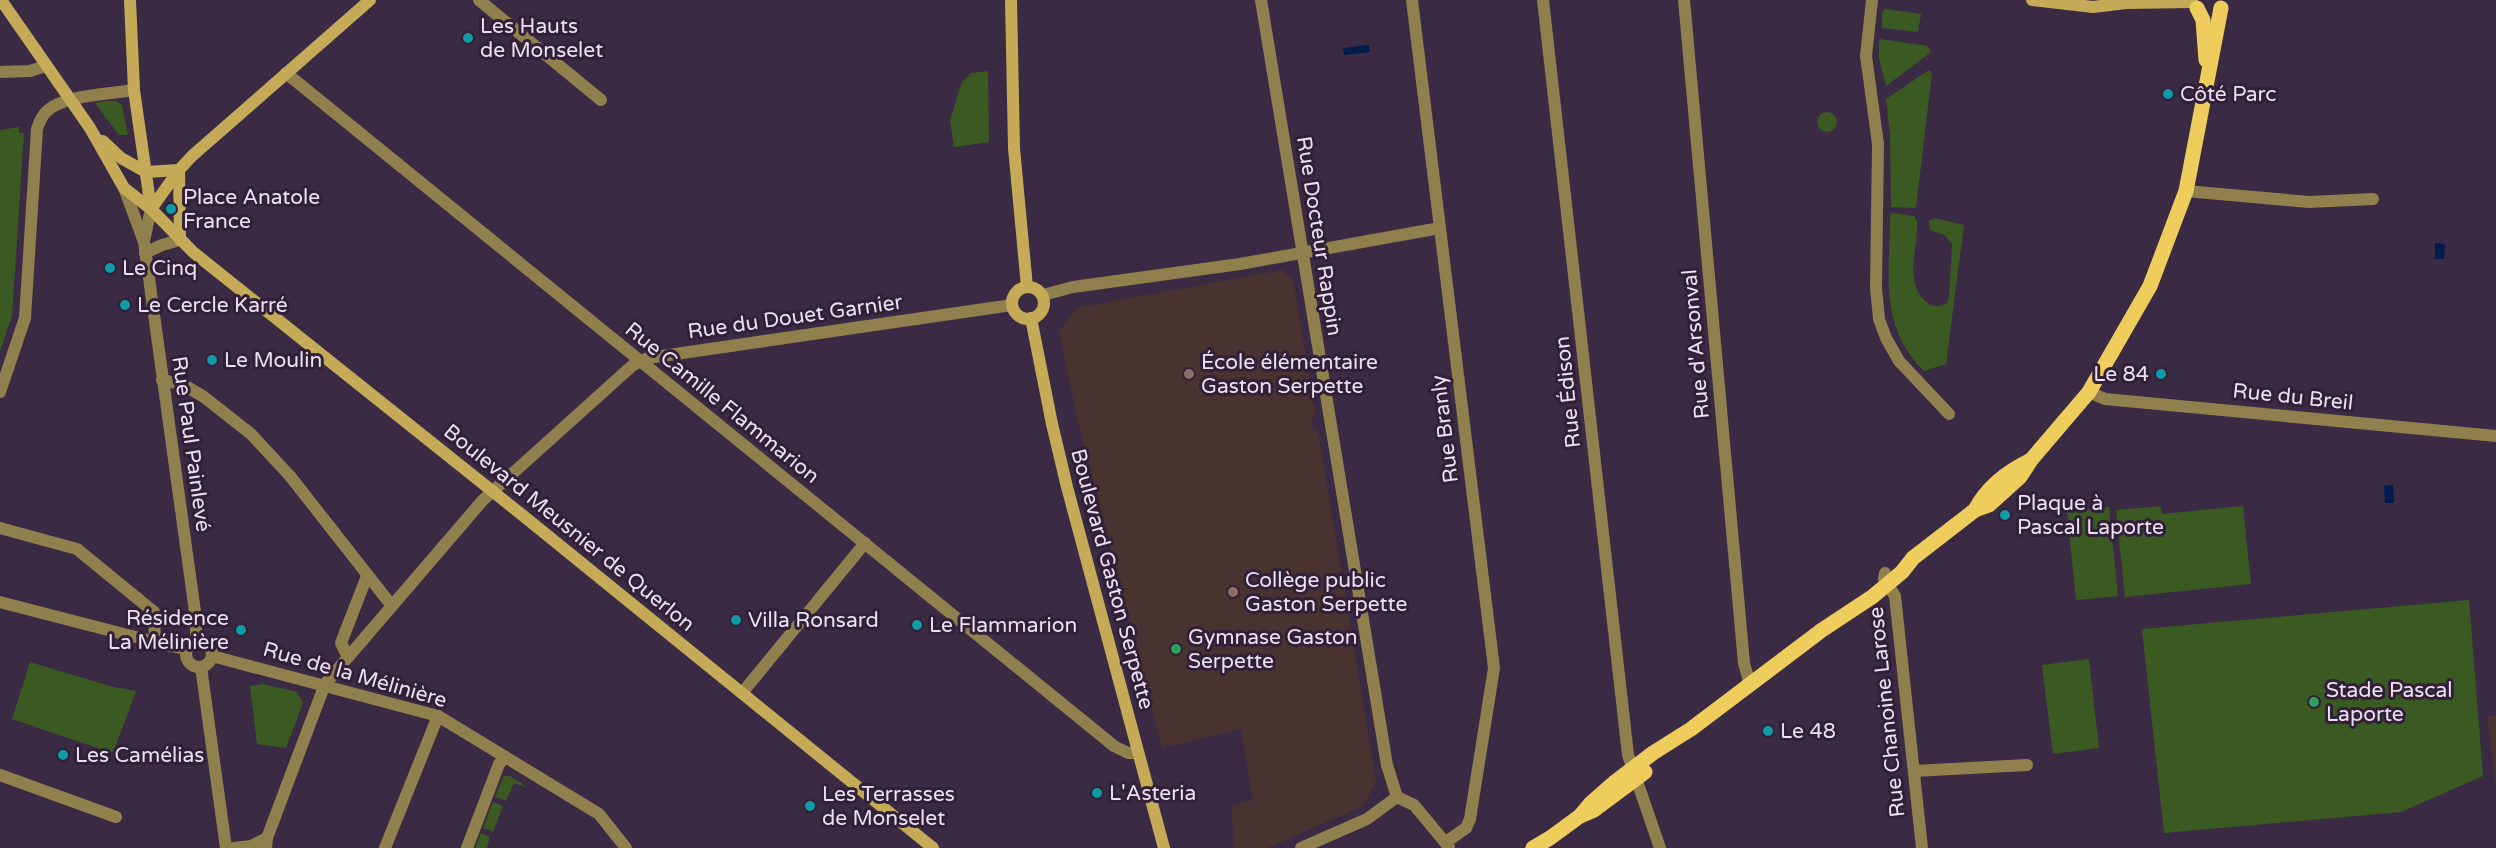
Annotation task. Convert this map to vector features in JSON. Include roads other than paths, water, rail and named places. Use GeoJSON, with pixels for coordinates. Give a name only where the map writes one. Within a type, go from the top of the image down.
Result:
{"type":"FeatureCollection","features":[{"type":"Feature","properties":{"kind":"main road"},"geometry":{"type":"LineString","coordinates":[[1,0],[90,128],[124,188],[151,209],[180,240]]}},
{"type":"Feature","properties":{"kind":"main road"},"geometry":{"type":"LineString","coordinates":[[130,0],[134,90],[151,209]]}},
{"type":"Feature","properties":{"kind":"main road"},"geometry":{"type":"LineString","coordinates":[[151,209],[179,170],[370,0]]}},
{"type":"Feature","properties":{"kind":"main road"},"geometry":{"type":"LineString","coordinates":[[1011,0],[1014,148],[1027,287]]}},
{"type":"Feature","properties":{"kind":"main road"},"geometry":{"type":"LineString","coordinates":[[2031,0],[2082,6],[2132,2],[2193,3],[2212,12],[2225,4]]}},
{"type":"Feature","properties":{"kind":"main road"},"geometry":{"type":"LineString","coordinates":[[2193,3],[2203,20],[2207,78]]}},
{"type":"Feature","properties":{"kind":"main road"},"geometry":{"type":"LineString","coordinates":[[1533,848],[1545,843],[1581,816],[1590,804],[1634,774],[1886,579],[1902,573],[1913,558],[1975,510],[1989,505],[2020,477],[2031,460],[2089,392],[2150,286],[2186,191],[2207,78],[2225,4]]}},
{"type":"Feature","properties":{"kind":"main road"},"geometry":{"type":"LineString","coordinates":[[90,128],[121,158],[146,172],[179,170]]}},
{"type":"Feature","properties":{"kind":"main road"},"geometry":{"type":"LineString","coordinates":[[179,170],[180,240]]}},
{"type":"Feature","properties":{"kind":"main road","name":"Boulevard Meusnier de Querlon"},"geometry":{"type":"LineString","coordinates":[[180,240],[933,848]]}},
{"type":"Feature","properties":{"kind":"main road"},"geometry":{"type":"LineString","coordinates":[[1027,287],[1033,288],[1042,296],[1044,303],[1042,310],[1031,318],[1019,316],[1012,305],[1014,295],[1027,287]]}},
{"type":"Feature","properties":{"kind":"main road","name":"Boulevard Gaston Serpette"},"geometry":{"type":"LineString","coordinates":[[1031,318],[1067,487],[1164,848]]}},
{"type":"Feature","properties":{"kind":"street"},"geometry":{"type":"LineString","coordinates":[[479,0],[601,100]]}},
{"type":"Feature","properties":{"kind":"street","name":"Rue Docteur Rappin"},"geometry":{"type":"LineString","coordinates":[[1261,0],[1387,765],[1396,797]]}},
{"type":"Feature","properties":{"kind":"street","name":"Rue Branly"},"geometry":{"type":"LineString","coordinates":[[1412,0],[1494,668],[1470,819],[1466,828],[1448,845]]}},
{"type":"Feature","properties":{"kind":"street","name":"Rue Édison"},"geometry":{"type":"LineString","coordinates":[[1543,0],[1628,755],[1660,848]]}},
{"type":"Feature","properties":{"kind":"street","name":"Rue d'Arsonval"},"geometry":{"type":"LineString","coordinates":[[1684,0],[1744,663],[1750,685]]}},
{"type":"Feature","properties":{"kind":"street"},"geometry":{"type":"LineString","coordinates":[[1872,0],[1866,56],[1878,144],[1876,288],[1879,319],[1899,362],[1949,414]]}},
{"type":"Feature","properties":{"kind":"street"},"geometry":{"type":"LineString","coordinates":[[0,72],[30,71],[45,66]]}},
{"type":"Feature","properties":{"kind":"street","name":"Rue Camille Flammarion"},"geometry":{"type":"LineString","coordinates":[[286,73],[1114,746],[1128,753],[1138,753]]}},
{"type":"Feature","properties":{"kind":"street"},"geometry":{"type":"LineString","coordinates":[[0,392],[25,318],[37,129],[46,112],[55,105],[69,100],[134,90]]}},
{"type":"Feature","properties":{"kind":"street"},"geometry":{"type":"LineString","coordinates":[[124,188],[145,248]]}},
{"type":"Feature","properties":{"kind":"street"},"geometry":{"type":"LineString","coordinates":[[2186,191],[2308,202],[2373,199]]}},
{"type":"Feature","properties":{"kind":"street"},"geometry":{"type":"LineString","coordinates":[[145,248],[151,209]]}},
{"type":"Feature","properties":{"kind":"street"},"geometry":{"type":"LineString","coordinates":[[1042,296],[1073,287],[1302,254],[1440,228]]}},
{"type":"Feature","properties":{"kind":"street"},"geometry":{"type":"LineString","coordinates":[[145,248],[180,240]]}},
{"type":"Feature","properties":{"kind":"street","name":"Rue Paul Painlevé"},"geometry":{"type":"LineString","coordinates":[[145,248],[194,608],[192,644]]}},
{"type":"Feature","properties":{"kind":"street","name":"Rue du Douet Garnier"},"geometry":{"type":"LineString","coordinates":[[266,843],[325,684],[492,491],[633,365],[641,361],[1012,305]]}},
{"type":"Feature","properties":{"kind":"street"},"geometry":{"type":"LineString","coordinates":[[162,380],[184,385],[204,397],[251,434],[290,476],[392,606]]}},
{"type":"Feature","properties":{"kind":"street","name":"Rue du Breil"},"geometry":{"type":"LineString","coordinates":[[2089,392],[2105,399],[2496,436]]}},
{"type":"Feature","properties":{"kind":"street"},"geometry":{"type":"LineString","coordinates":[[0,528],[78,549],[154,612],[155,642]]}},
{"type":"Feature","properties":{"kind":"street"},"geometry":{"type":"LineString","coordinates":[[742,693],[866,543]]}},
{"type":"Feature","properties":{"kind":"street"},"geometry":{"type":"LineString","coordinates":[[348,657],[341,643],[367,576]]}},
{"type":"Feature","properties":{"kind":"street","name":"Rue Chanoine Larose"},"geometry":{"type":"LineString","coordinates":[[1886,579],[1895,596],[1922,848]]}},
{"type":"Feature","properties":{"kind":"street"},"geometry":{"type":"LineString","coordinates":[[0,602],[155,642],[192,644],[203,641],[210,646],[212,656],[208,664],[201,666],[190,663],[186,656],[192,644]]}},
{"type":"Feature","properties":{"kind":"street","name":"Rue de la Mélinière"},"geometry":{"type":"LineString","coordinates":[[212,656],[325,684],[438,716],[599,814],[626,848]]}},
{"type":"Feature","properties":{"kind":"street"},"geometry":{"type":"LineString","coordinates":[[201,666],[226,848]]}},
{"type":"Feature","properties":{"kind":"street"},"geometry":{"type":"LineString","coordinates":[[385,848],[438,716]]}},
{"type":"Feature","properties":{"kind":"street"},"geometry":{"type":"LineString","coordinates":[[467,848],[499,764],[505,757]]}},
{"type":"Feature","properties":{"kind":"street"},"geometry":{"type":"LineString","coordinates":[[1914,771],[2027,765]]}},
{"type":"Feature","properties":{"kind":"street"},"geometry":{"type":"LineString","coordinates":[[0,775],[117,817]]}},
{"type":"Feature","properties":{"kind":"street"},"geometry":{"type":"LineString","coordinates":[[1301,848],[1367,819],[1396,797],[1414,805],[1448,845]]}},
{"type":"Feature","properties":{"kind":"street"},"geometry":{"type":"LineString","coordinates":[[234,848],[266,843]]}},
{"type":"Feature","properties":{"kind":"water"},"geometry":{"type":"Polygon","coordinates":[[[1369,45],[1370,52],[1344,55],[1343,48],[1369,45]]]}},
{"type":"Feature","properties":{"kind":"water"},"geometry":{"type":"Polygon","coordinates":[[[2435,243],[2445,244],[2444,259],[2435,259],[2435,243]]]}},
{"type":"Feature","properties":{"kind":"water"},"geometry":{"type":"Polygon","coordinates":[[[2393,485],[2394,503],[2385,503],[2384,486],[2393,485]]]}},
{"type":"Feature","properties":{"kind":"place","name":"Les Hauts de Monselet"},"geometry":{"type":"Point","coordinates":[468,38]}},
{"type":"Feature","properties":{"kind":"place","name":"Côté Parc"},"geometry":{"type":"Point","coordinates":[2168,94]}},
{"type":"Feature","properties":{"kind":"place","name":"Place Anatole France"},"geometry":{"type":"Point","coordinates":[171,209]}},
{"type":"Feature","properties":{"kind":"place","name":"Le Cinq"},"geometry":{"type":"Point","coordinates":[110,268]}},
{"type":"Feature","properties":{"kind":"place","name":"Le Cercle Karré"},"geometry":{"type":"Point","coordinates":[125,305]}},
{"type":"Feature","properties":{"kind":"place","name":"Le Moulin"},"geometry":{"type":"Point","coordinates":[212,360]}},
{"type":"Feature","properties":{"kind":"place","name":"École élémentaire Gaston Serpette"},"geometry":{"type":"Point","coordinates":[1189,374]}},
{"type":"Feature","properties":{"kind":"place","name":"Le 84"},"geometry":{"type":"Point","coordinates":[2161,374]}},
{"type":"Feature","properties":{"kind":"place","name":"Plaque à Pascal Laporte"},"geometry":{"type":"Point","coordinates":[2005,515]}},
{"type":"Feature","properties":{"kind":"place","name":"Collège public Gaston Serpette"},"geometry":{"type":"Point","coordinates":[1233,592]}},
{"type":"Feature","properties":{"kind":"place","name":"Villa Ronsard"},"geometry":{"type":"Point","coordinates":[736,620]}},
{"type":"Feature","properties":{"kind":"place","name":"Le Flammarion"},"geometry":{"type":"Point","coordinates":[917,625]}},
{"type":"Feature","properties":{"kind":"place","name":"Résidence La Mélinière"},"geometry":{"type":"Point","coordinates":[241,630]}},
{"type":"Feature","properties":{"kind":"place","name":"Gymnase Gaston Serpette"},"geometry":{"type":"Point","coordinates":[1176,649]}},
{"type":"Feature","properties":{"kind":"place","name":"Stade Pascal Laporte"},"geometry":{"type":"Point","coordinates":[2314,702]}},
{"type":"Feature","properties":{"kind":"place","name":"Le 48"},"geometry":{"type":"Point","coordinates":[1768,731]}},
{"type":"Feature","properties":{"kind":"place","name":"Les Camélias"},"geometry":{"type":"Point","coordinates":[63,755]}},
{"type":"Feature","properties":{"kind":"place","name":"L'Asteria"},"geometry":{"type":"Point","coordinates":[1097,793]}},
{"type":"Feature","properties":{"kind":"place","name":"Les Terrasses de Monselet"},"geometry":{"type":"Point","coordinates":[810,806]}}]}
